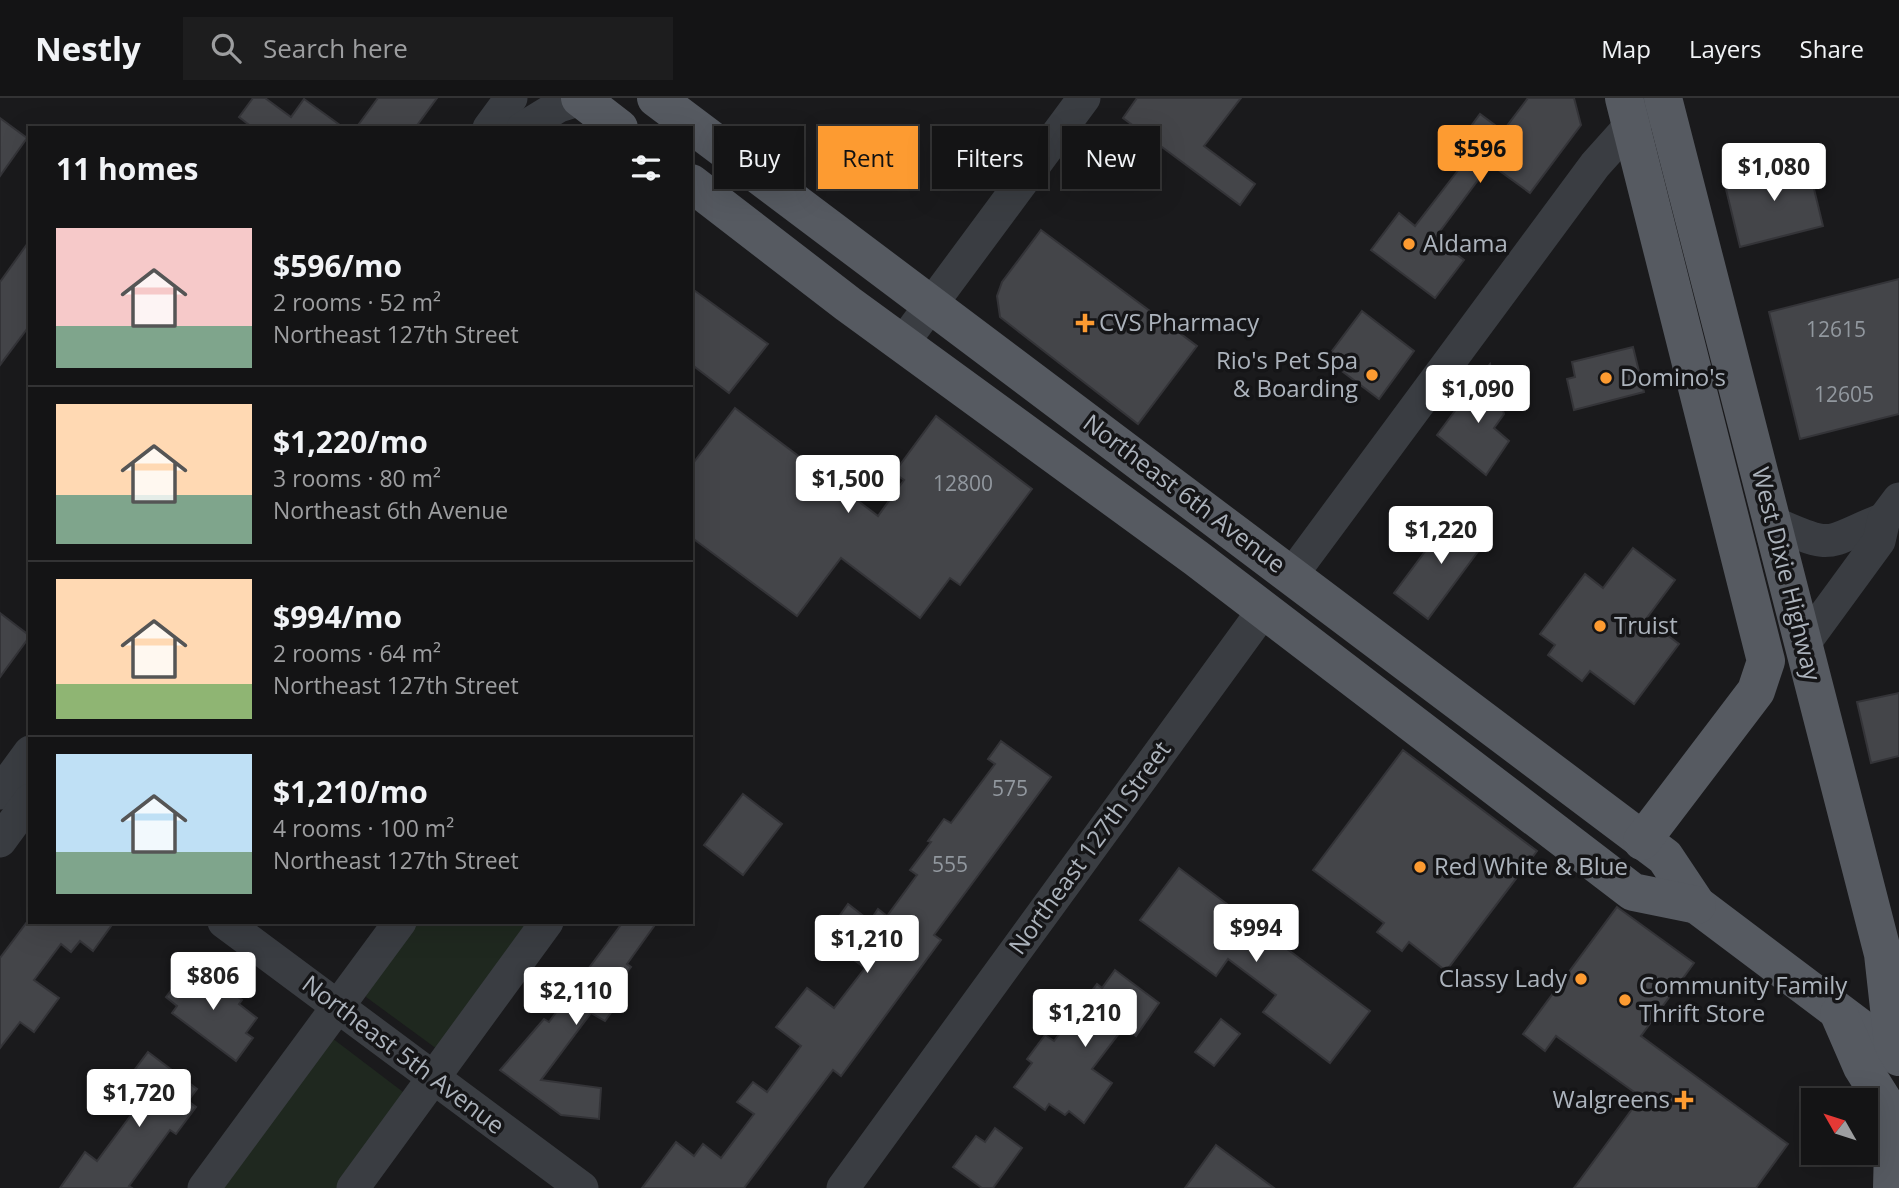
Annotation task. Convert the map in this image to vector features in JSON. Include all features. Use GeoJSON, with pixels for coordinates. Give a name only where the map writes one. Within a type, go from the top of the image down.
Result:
{"type":"FeatureCollection","features":[{"type":"Feature","properties":{"kind":"main road"},"geometry":{"type":"LineString","coordinates":[[580,98],[616,126]]}},
{"type":"Feature","properties":{"kind":"main road","name":"West Dixie Highway"},"geometry":{"type":"LineString","coordinates":[[1663,98],[1884,954],[1897,1055]]}},
{"type":"Feature","properties":{"kind":"main road","name":"Northeast 6th Avenue"},"geometry":{"type":"LineString","coordinates":[[656,99],[692,126]]}},
{"type":"Feature","properties":{"kind":"main road","name":"West Dixie Highway"},"geometry":{"type":"LineString","coordinates":[[1637,107],[1759,626],[1765,670],[1756,691],[1642,841]]}},
{"type":"Feature","properties":{"kind":"main road","name":"Northeast 6th Avenue"},"geometry":{"type":"LineString","coordinates":[[693,127],[1665,858],[1698,905],[1897,1055]]}},
{"type":"Feature","properties":{"kind":"main road","name":"Northeast 6th Avenue"},"geometry":{"type":"LineString","coordinates":[[693,185],[902,344],[1196,558],[1633,892],[1698,905]]}},
{"type":"Feature","properties":{"kind":"main road"},"geometry":{"type":"LineString","coordinates":[[1196,558],[1258,575],[1292,576]]}},
{"type":"Feature","properties":{"kind":"main road"},"geometry":{"type":"LineString","coordinates":[[1838,1012],[1862,1067],[1884,1101],[1894,1148],[1892,1188]]}},
{"type":"Feature","properties":{"kind":"street"},"geometry":{"type":"LineString","coordinates":[[490,126],[511,98]]}},
{"type":"Feature","properties":{"kind":"street"},"geometry":{"type":"LineString","coordinates":[[526,126],[559,106],[580,98]]}},
{"type":"Feature","properties":{"kind":"street"},"geometry":{"type":"LineString","coordinates":[[902,344],[1084,98]]}},
{"type":"Feature","properties":{"kind":"street"},"geometry":{"type":"LineString","coordinates":[[1292,576],[1637,107]]}},
{"type":"Feature","properties":{"kind":"street"},"geometry":{"type":"LineString","coordinates":[[1772,522],[1806,537],[1830,542],[1891,509]]}},
{"type":"Feature","properties":{"kind":"street"},"geometry":{"type":"LineString","coordinates":[[1803,645],[1878,541],[1891,509]]}},
{"type":"Feature","properties":{"kind":"street","name":"Northeast 127th Street"},"geometry":{"type":"LineString","coordinates":[[844,1188],[1263,611]]}},
{"type":"Feature","properties":{"kind":"street"},"geometry":{"type":"LineString","coordinates":[[0,841],[28,803]]}},
{"type":"Feature","properties":{"kind":"street","name":"Northeast 5th Avenue"},"geometry":{"type":"LineString","coordinates":[[227,924],[582,1188]]}},
{"type":"Feature","properties":{"kind":"street"},"geometry":{"type":"LineString","coordinates":[[204,1188],[399,924]]}},
{"type":"Feature","properties":{"kind":"street"},"geometry":{"type":"LineString","coordinates":[[353,1188],[546,924]]}},
{"type":"Feature","properties":{"kind":"shaded area"},"geometry":{"type":"Polygon","coordinates":[[[409,924],[534,924],[437,1049],[366,997],[367,986],[409,924]]]}},
{"type":"Feature","properties":{"kind":"shaded area"},"geometry":{"type":"Polygon","coordinates":[[[332,1038],[407,1095],[343,1188],[215,1188],[332,1038]]]}},
{"type":"Feature","properties":{"kind":"building"},"geometry":{"type":"Polygon","coordinates":[[[253,98],[265,98],[291,117],[304,99],[341,126],[250,126],[239,117],[253,98]]]}},
{"type":"Feature","properties":{"kind":"building"},"geometry":{"type":"Polygon","coordinates":[[[378,98],[437,98],[416,126],[357,126],[378,98]]]}},
{"type":"Feature","properties":{"kind":"building"},"geometry":{"type":"Polygon","coordinates":[[[1137,98],[1241,98],[1204,146],[1255,184],[1240,205],[1160,146],[1160,126],[1134,126],[1123,118],[1137,98]]]}},
{"type":"Feature","properties":{"kind":"building"},"geometry":{"type":"Polygon","coordinates":[[[1528,98],[1574,98],[1581,125],[1530,193],[1490,164],[1435,238],[1464,260],[1435,298],[1371,250],[1399,213],[1415,226],[1473,151],[1460,141],[1480,114],[1503,131],[1528,98]]]}},
{"type":"Feature","properties":{"kind":"building"},"geometry":{"type":"Polygon","coordinates":[[[0,118],[27,138],[0,176],[0,118]]]}},
{"type":"Feature","properties":{"kind":"building"},"geometry":{"type":"Polygon","coordinates":[[[1807,160],[1823,226],[1740,247],[1724,181],[1807,160]]]}},
{"type":"Feature","properties":{"kind":"building","name":"CVS Pharmacy"},"geometry":{"type":"Polygon","coordinates":[[[1041,230],[1197,346],[1138,424],[1000,317],[997,296],[1002,282],[1041,230]]]}},
{"type":"Feature","properties":{"kind":"building"},"geometry":{"type":"Polygon","coordinates":[[[28,243],[28,328],[0,365],[0,282],[28,243]]]}},
{"type":"Feature","properties":{"kind":"building"},"geometry":{"type":"Polygon","coordinates":[[[1899,279],[1899,414],[1800,439],[1769,312],[1899,279]]]}},
{"type":"Feature","properties":{"kind":"building"},"geometry":{"type":"Polygon","coordinates":[[[693,289],[768,344],[729,393],[693,366],[693,289]]]}},
{"type":"Feature","properties":{"kind":"building","name":"Rio's Pet Spa & Boarding"},"geometry":{"type":"Polygon","coordinates":[[[1362,311],[1414,351],[1379,399],[1326,359],[1362,311]]]}},
{"type":"Feature","properties":{"kind":"building","name":"Domino's"},"geometry":{"type":"Polygon","coordinates":[[[1633,347],[1644,392],[1574,410],[1567,379],[1575,377],[1572,362],[1633,347]]]}},
{"type":"Feature","properties":{"kind":"building"},"geometry":{"type":"Polygon","coordinates":[[[1490,364],[1504,414],[1494,428],[1509,441],[1486,475],[1437,435],[1490,364]]]}},
{"type":"Feature","properties":{"kind":"building"},"geometry":{"type":"Polygon","coordinates":[[[735,408],[878,516],[904,480],[894,473],[936,416],[1032,489],[960,585],[950,578],[920,618],[841,558],[797,616],[693,538],[693,463],[735,408]]]}},
{"type":"Feature","properties":{"kind":"building"},"geometry":{"type":"Polygon","coordinates":[[[1454,513],[1488,538],[1428,619],[1394,593],[1454,513]]]}},
{"type":"Feature","properties":{"kind":"building","name":"Truist"},"geometry":{"type":"Polygon","coordinates":[[[1633,548],[1675,580],[1646,619],[1679,644],[1634,704],[1590,671],[1582,681],[1548,655],[1555,645],[1540,634],[1585,574],[1603,588],[1633,548]]]}},
{"type":"Feature","properties":{"kind":"building"},"geometry":{"type":"Polygon","coordinates":[[[0,613],[28,634],[28,639],[0,677],[0,613]]]}},
{"type":"Feature","properties":{"kind":"building"},"geometry":{"type":"Polygon","coordinates":[[[1899,693],[1899,756],[1871,763],[1857,702],[1899,693]]]}},
{"type":"Feature","properties":{"kind":"building"},"geometry":{"type":"Polygon","coordinates":[[[1001,741],[1051,777],[934,935],[941,940],[841,1076],[833,1070],[744,1188],[642,1188],[676,1142],[694,1156],[703,1144],[721,1158],[754,1114],[737,1102],[753,1082],[767,1092],[801,1046],[776,1027],[807,988],[834,1008],[865,968],[824,938],[848,904],[870,921],[878,909],[887,916],[917,875],[910,870],[931,842],[928,841],[944,819],[951,823],[995,764],[988,759],[1001,741]]]}},
{"type":"Feature","properties":{"kind":"building","name":"Red White & Blue"},"geometry":{"type":"Polygon","coordinates":[[[1403,750],[1537,851],[1446,971],[1409,942],[1402,951],[1377,932],[1384,923],[1313,870],[1403,750]]]}},
{"type":"Feature","properties":{"kind":"building"},"geometry":{"type":"Polygon","coordinates":[[[743,794],[782,824],[743,875],[704,845],[743,794]]]}},
{"type":"Feature","properties":{"kind":"building"},"geometry":{"type":"Polygon","coordinates":[[[1179,868],[1370,1011],[1330,1063],[1263,1012],[1276,995],[1228,959],[1216,976],[1140,920],[1179,868]]]}},
{"type":"Feature","properties":{"kind":"building"},"geometry":{"type":"Polygon","coordinates":[[[1617,907],[1694,963],[1641,1036],[1788,1144],[1756,1188],[1574,1188],[1641,1097],[1556,1036],[1545,1051],[1523,1034],[1617,907]]]}},
{"type":"Feature","properties":{"kind":"building"},"geometry":{"type":"Polygon","coordinates":[[[27,922],[113,924],[93,951],[80,941],[71,952],[61,944],[34,980],[59,998],[34,1032],[20,1022],[0,1048],[0,958],[27,922]]]}},
{"type":"Feature","properties":{"kind":"building"},"geometry":{"type":"Polygon","coordinates":[[[622,924],[656,924],[627,964],[631,967],[609,996],[618,1003],[605,1021],[591,1013],[541,1080],[601,1088],[599,1119],[561,1115],[500,1070],[544,1019],[549,1022],[622,924]]]}},
{"type":"Feature","properties":{"kind":"building"},"geometry":{"type":"Polygon","coordinates":[[[196,966],[242,1000],[239,1004],[257,1018],[246,1033],[253,1038],[236,1061],[172,1013],[177,1006],[166,997],[182,976],[186,979],[196,966]]]}},
{"type":"Feature","properties":{"kind":"building"},"geometry":{"type":"Polygon","coordinates":[[[1115,970],[1159,1003],[1136,1036],[1124,1027],[1092,1069],[1112,1083],[1084,1123],[1069,1111],[1065,1115],[1049,1104],[1045,1110],[1014,1087],[1032,1063],[1027,1059],[1045,1035],[1054,1041],[1097,984],[1102,988],[1115,970]]]}},
{"type":"Feature","properties":{"kind":"building"},"geometry":{"type":"Polygon","coordinates":[[[1221,1019],[1240,1034],[1214,1066],[1195,1052],[1221,1019]]]}},
{"type":"Feature","properties":{"kind":"building"},"geometry":{"type":"Polygon","coordinates":[[[148,1052],[197,1089],[188,1101],[196,1107],[176,1134],[170,1130],[129,1186],[132,1188],[60,1188],[85,1152],[97,1161],[137,1107],[131,1102],[144,1086],[130,1076],[148,1052]]]}},
{"type":"Feature","properties":{"kind":"building"},"geometry":{"type":"Polygon","coordinates":[[[995,1128],[1022,1148],[993,1188],[982,1188],[953,1167],[976,1136],[985,1142],[995,1128]]]}},
{"type":"Feature","properties":{"kind":"building"},"geometry":{"type":"Polygon","coordinates":[[[1216,1145],[1274,1188],[1185,1188],[1216,1145]]]}},
{"type":"Feature","properties":{"kind":"place","name":"Aldama"},"geometry":{"type":"Point","coordinates":[1409,244]}},
{"type":"Feature","properties":{"kind":"place","name":"CVS Pharmacy"},"geometry":{"type":"Point","coordinates":[1085,323]}},
{"type":"Feature","properties":{"kind":"place","name":"Rio's Pet Spa & Boarding"},"geometry":{"type":"Point","coordinates":[1372,375]}},
{"type":"Feature","properties":{"kind":"place","name":"Domino's"},"geometry":{"type":"Point","coordinates":[1606,378]}},
{"type":"Feature","properties":{"kind":"place","name":"Truist"},"geometry":{"type":"Point","coordinates":[1600,626]}},
{"type":"Feature","properties":{"kind":"place","name":"Red White & Blue"},"geometry":{"type":"Point","coordinates":[1420,867]}},
{"type":"Feature","properties":{"kind":"place","name":"Classy Lady"},"geometry":{"type":"Point","coordinates":[1581,979]}},
{"type":"Feature","properties":{"kind":"place","name":"Community Family Thrift Store"},"geometry":{"type":"Point","coordinates":[1625,1000]}},
{"type":"Feature","properties":{"kind":"place","name":"Walgreens"},"geometry":{"type":"Point","coordinates":[1684,1100]}}]}
